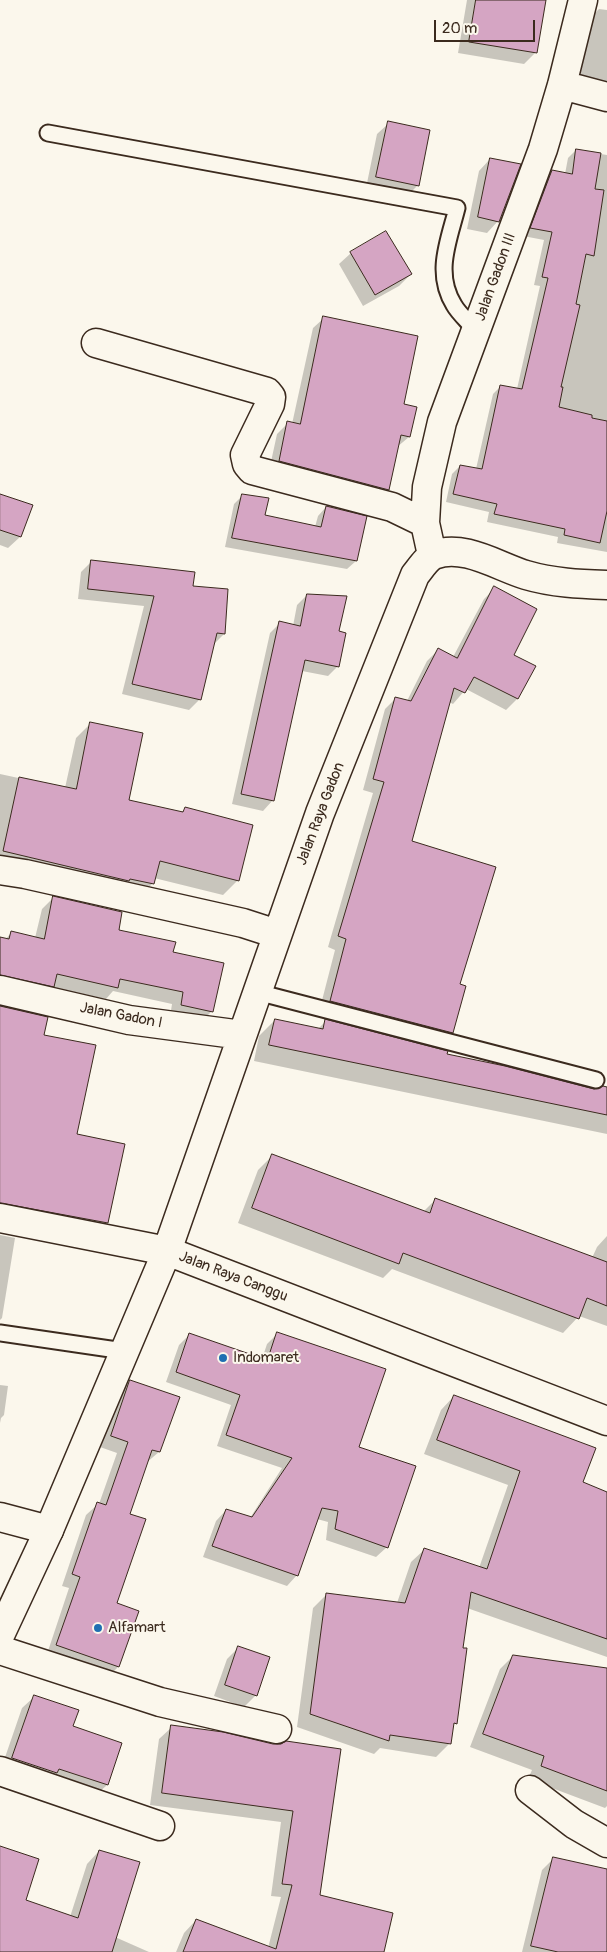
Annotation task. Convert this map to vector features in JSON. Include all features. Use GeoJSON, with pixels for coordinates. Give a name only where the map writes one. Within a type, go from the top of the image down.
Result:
{"type":"FeatureCollection","features":[{"type":"Feature","properties":{"kind":"street","name":"Jalan Gadon III"},"geometry":{"type":"LineString","coordinates":[[432,555],[426,523],[427,488],[442,422],[543,149],[562,85],[583,0]]}},
{"type":"Feature","properties":{"kind":"street"},"geometry":{"type":"LineString","coordinates":[[562,85],[607,97]]}},
{"type":"Feature","properties":{"kind":"street"},"geometry":{"type":"LineString","coordinates":[[96,343],[267,392],[271,398],[270,404],[245,455],[247,464],[252,470],[392,507],[426,523]]}},
{"type":"Feature","properties":{"kind":"street"},"geometry":{"type":"LineString","coordinates":[[432,555],[450,552],[475,555],[526,575],[568,584],[607,585]]}},
{"type":"Feature","properties":{"kind":"street","name":"Jalan Raya Gadon"},"geometry":{"type":"LineString","coordinates":[[167,1251],[320,813],[416,575],[432,555]]}},
{"type":"Feature","properties":{"kind":"street"},"geometry":{"type":"LineString","coordinates":[[0,870],[243,923],[278,934]]}},
{"type":"Feature","properties":{"kind":"street","name":"Jalan Gadon I"},"geometry":{"type":"LineString","coordinates":[[0,990],[130,1020],[242,1035]]}},
{"type":"Feature","properties":{"kind":"street"},"geometry":{"type":"LineString","coordinates":[[0,1218],[167,1251]]}},
{"type":"Feature","properties":{"kind":"street","name":"Jalan Raya Canggu"},"geometry":{"type":"LineString","coordinates":[[0,1635],[49,1530],[167,1251],[607,1421]]}},
{"type":"Feature","properties":{"kind":"street"},"geometry":{"type":"LineString","coordinates":[[0,1517],[49,1530]]}},
{"type":"Feature","properties":{"kind":"street"},"geometry":{"type":"LineString","coordinates":[[0,1650],[160,1702],[277,1729]]}},
{"type":"Feature","properties":{"kind":"street"},"geometry":{"type":"LineString","coordinates":[[0,1771],[160,1826]]}},
{"type":"Feature","properties":{"kind":"street"},"geometry":{"type":"LineString","coordinates":[[530,1790],[574,1824],[607,1843]]}},
{"type":"Feature","properties":{"kind":"lane"},"geometry":{"type":"LineString","coordinates":[[48,133],[457,208],[444,259],[443,280],[454,305],[476,331]]}},
{"type":"Feature","properties":{"kind":"lane"},"geometry":{"type":"LineString","coordinates":[[257,992],[596,1080]]}},
{"type":"Feature","properties":{"kind":"lane"},"geometry":{"type":"LineString","coordinates":[[0,1333],[124,1351]]}},
{"type":"Feature","properties":{"kind":"building"},"geometry":{"type":"Polygon","coordinates":[[[476,0],[546,0],[537,53],[469,42],[476,0]]]}},
{"type":"Feature","properties":{"kind":"building"},"geometry":{"type":"Polygon","coordinates":[[[388,121],[430,130],[419,186],[376,177],[388,121]]]}},
{"type":"Feature","properties":{"kind":"building"},"geometry":{"type":"Polygon","coordinates":[[[576,149],[601,153],[595,189],[604,190],[594,256],[586,254],[576,304],[580,305],[561,387],[563,387],[559,407],[592,415],[592,418],[607,421],[607,511],[600,543],[564,535],[565,529],[494,514],[497,504],[453,494],[460,465],[482,469],[500,385],[522,389],[548,278],[542,277],[552,232],[530,228],[552,170],[572,174],[576,149]]]}},
{"type":"Feature","properties":{"kind":"building"},"geometry":{"type":"Polygon","coordinates":[[[490,158],[521,164],[499,222],[478,217],[490,158]]]}},
{"type":"Feature","properties":{"kind":"building"},"geometry":{"type":"Polygon","coordinates":[[[386,231],[412,274],[375,295],[350,252],[386,231]]]}},
{"type":"Feature","properties":{"kind":"building"},"geometry":{"type":"Polygon","coordinates":[[[323,316],[418,336],[404,404],[417,407],[410,437],[401,435],[389,490],[279,461],[287,421],[300,424],[323,316]]]}},
{"type":"Feature","properties":{"kind":"building"},"geometry":{"type":"Polygon","coordinates":[[[0,494],[33,505],[21,537],[0,530],[0,494]]]}},
{"type":"Feature","properties":{"kind":"building"},"geometry":{"type":"Polygon","coordinates":[[[242,494],[269,498],[265,515],[321,527],[326,506],[367,516],[357,561],[232,538],[242,494]]]}},
{"type":"Feature","properties":{"kind":"building"},"geometry":{"type":"Polygon","coordinates":[[[91,560],[195,572],[193,586],[228,589],[225,634],[217,633],[201,700],[132,684],[154,596],[88,589],[91,560]]]}},
{"type":"Feature","properties":{"kind":"building"},"geometry":{"type":"Polygon","coordinates":[[[494,586],[537,609],[514,655],[536,666],[518,699],[474,677],[465,693],[454,688],[412,841],[496,867],[460,984],[466,986],[453,1033],[330,1001],[346,939],[338,936],[384,782],[373,779],[395,697],[411,701],[438,648],[457,658],[494,586]]]}},
{"type":"Feature","properties":{"kind":"building"},"geometry":{"type":"Polygon","coordinates":[[[307,594],[347,596],[339,631],[346,633],[339,667],[305,660],[274,801],[241,794],[279,621],[300,626],[307,594]]]}},
{"type":"Feature","properties":{"kind":"building"},"geometry":{"type":"Polygon","coordinates":[[[90,722],[143,733],[129,800],[183,812],[185,807],[253,825],[239,881],[160,861],[154,884],[130,879],[129,881],[3,851],[19,777],[76,789],[90,722]]]}},
{"type":"Feature","properties":{"kind":"building"},"geometry":{"type":"Polygon","coordinates":[[[53,896],[122,912],[119,930],[176,942],[173,952],[224,963],[213,1012],[181,1005],[183,992],[120,979],[118,988],[57,974],[54,987],[0,975],[0,937],[9,939],[11,931],[44,939],[53,896]]]}},
{"type":"Feature","properties":{"kind":"building"},"geometry":{"type":"Polygon","coordinates":[[[0,1006],[48,1017],[44,1035],[96,1045],[77,1134],[125,1144],[108,1223],[0,1203],[0,1006]]]}},
{"type":"Feature","properties":{"kind":"building"},"geometry":{"type":"Polygon","coordinates":[[[275,1019],[323,1029],[325,1019],[448,1051],[447,1054],[505,1066],[594,1089],[603,1086],[607,1087],[607,1115],[269,1045],[275,1019]]]}},
{"type":"Feature","properties":{"kind":"building"},"geometry":{"type":"Polygon","coordinates":[[[272,1154],[430,1213],[435,1198],[607,1262],[607,1306],[587,1298],[579,1319],[403,1253],[399,1264],[252,1208],[272,1154]]]}},
{"type":"Feature","properties":{"kind":"building"},"geometry":{"type":"Polygon","coordinates":[[[277,1332],[386,1369],[359,1447],[416,1466],[388,1548],[335,1529],[338,1511],[322,1508],[298,1576],[212,1546],[226,1509],[252,1517],[292,1458],[226,1435],[240,1395],[176,1372],[189,1333],[267,1360],[277,1332]]]}},
{"type":"Feature","properties":{"kind":"building"},"geometry":{"type":"Polygon","coordinates":[[[130,1380],[180,1397],[160,1452],[152,1450],[130,1514],[146,1519],[117,1603],[139,1611],[119,1667],[56,1645],[80,1577],[72,1574],[97,1502],[106,1505],[128,1442],[111,1436],[130,1380]]]}},
{"type":"Feature","properties":{"kind":"building"},"geometry":{"type":"Polygon","coordinates":[[[454,1395],[596,1448],[583,1482],[607,1492],[607,1639],[471,1592],[463,1648],[467,1648],[457,1724],[454,1723],[451,1744],[390,1735],[389,1741],[310,1714],[326,1593],[405,1603],[424,1548],[487,1569],[520,1471],[437,1440],[454,1395]]]}},
{"type":"Feature","properties":{"kind":"building"},"geometry":{"type":"Polygon","coordinates":[[[238,1646],[270,1657],[257,1696],[225,1685],[238,1646]]]}},
{"type":"Feature","properties":{"kind":"building"},"geometry":{"type":"Polygon","coordinates":[[[513,1655],[607,1668],[607,1791],[541,1766],[544,1756],[483,1734],[513,1655]]]}},
{"type":"Feature","properties":{"kind":"building"},"geometry":{"type":"Polygon","coordinates":[[[34,1695],[79,1710],[73,1726],[122,1743],[108,1785],[59,1769],[57,1773],[12,1758],[34,1695]]]}},
{"type":"Feature","properties":{"kind":"building"},"geometry":{"type":"Polygon","coordinates":[[[171,1725],[223,1732],[273,1744],[281,1744],[286,1741],[341,1749],[320,1895],[393,1913],[384,1952],[183,1952],[196,1919],[276,1949],[292,1885],[282,1884],[293,1811],[162,1793],[171,1725]]]}},
{"type":"Feature","properties":{"kind":"building"},"geometry":{"type":"Polygon","coordinates":[[[0,1846],[39,1859],[26,1900],[78,1918],[99,1850],[140,1862],[112,1952],[0,1952],[0,1846]]]}},
{"type":"Feature","properties":{"kind":"building"},"geometry":{"type":"Polygon","coordinates":[[[553,1857],[607,1869],[607,1952],[558,1952],[531,1946],[553,1857]]]}},
{"type":"Feature","properties":{"kind":"place","name":"Indomaret"},"geometry":{"type":"Point","coordinates":[223,1358]}},
{"type":"Feature","properties":{"kind":"place","name":"Alfamart"},"geometry":{"type":"Point","coordinates":[98,1628]}}]}
